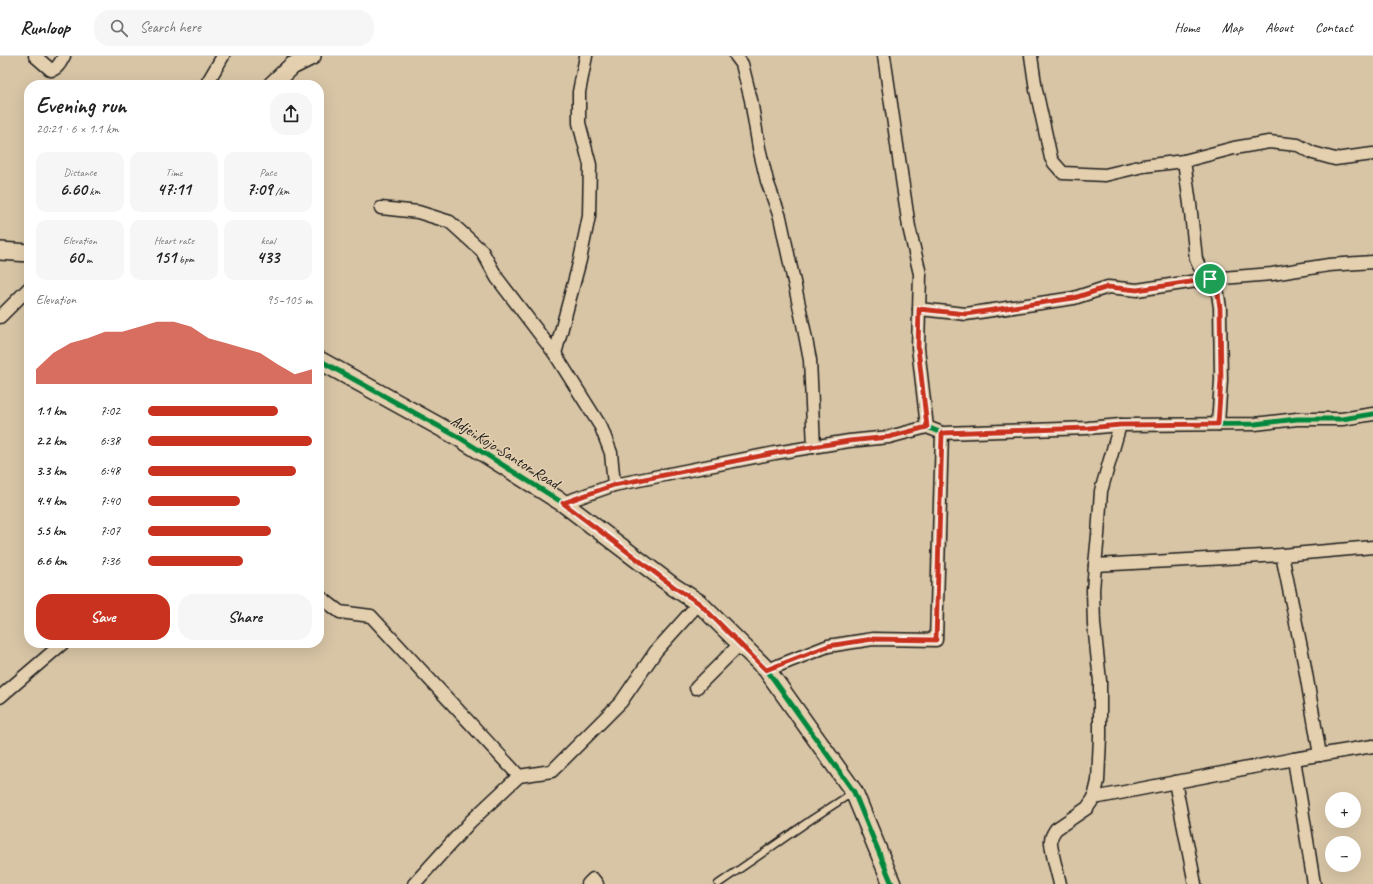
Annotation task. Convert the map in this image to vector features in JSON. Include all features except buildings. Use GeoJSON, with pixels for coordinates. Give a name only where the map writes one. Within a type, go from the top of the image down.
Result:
{"type":"FeatureCollection","features":[{"type":"Feature","properties":{"kind":"street"},"geometry":{"type":"LineString","coordinates":[[36,56],[51,70],[57,67],[64,56]]}},
{"type":"Feature","properties":{"kind":"street"},"geometry":{"type":"LineString","coordinates":[[209,80],[223,56]]}},
{"type":"Feature","properties":{"kind":"street"},"geometry":{"type":"LineString","coordinates":[[277,80],[292,66],[312,56]]}},
{"type":"Feature","properties":{"kind":"street"},"geometry":{"type":"LineString","coordinates":[[555,354],[580,260],[589,216],[590,165],[579,123],[579,92],[586,56]]}},
{"type":"Feature","properties":{"kind":"street"},"geometry":{"type":"LineString","coordinates":[[736,56],[742,64],[751,100],[758,148],[767,181],[780,217],[802,319],[810,360],[814,447]]}},
{"type":"Feature","properties":{"kind":"street"},"geometry":{"type":"LineString","coordinates":[[884,56],[909,227],[920,274],[918,348],[927,427]]}},
{"type":"Feature","properties":{"kind":"street"},"geometry":{"type":"LineString","coordinates":[[1031,56],[1036,90],[1051,158],[1063,173],[1105,175],[1143,166],[1184,161],[1234,148],[1269,142],[1298,145],[1313,152],[1335,159],[1373,154]]}},
{"type":"Feature","properties":{"kind":"street"},"geometry":{"type":"LineString","coordinates":[[1184,161],[1196,259],[1199,266],[1214,284],[1218,294],[1220,308],[1221,380],[1218,424]]}},
{"type":"Feature","properties":{"kind":"street"},"geometry":{"type":"LineString","coordinates":[[381,208],[418,212],[450,222],[482,251],[497,278],[555,354],[601,426],[611,453],[614,485]]}},
{"type":"Feature","properties":{"kind":"street"},"geometry":{"type":"LineString","coordinates":[[0,251],[24,253]]}},
{"type":"Feature","properties":{"kind":"street"},"geometry":{"type":"LineString","coordinates":[[919,309],[966,314],[1074,298],[1108,287],[1137,290],[1210,279],[1272,274],[1329,265],[1373,262]]}},
{"type":"Feature","properties":{"kind":"street"},"geometry":{"type":"LineString","coordinates":[[0,318],[24,293]]}},
{"type":"Feature","properties":{"kind":"street","name":"Adjei Kojo Santor Road"},"geometry":{"type":"LineString","coordinates":[[324,363],[460,438],[563,503],[674,587],[699,603],[766,670],[854,792],[892,884]]}},
{"type":"Feature","properties":{"kind":"street"},"geometry":{"type":"LineString","coordinates":[[563,503],[614,485],[814,447],[889,437],[927,427],[942,433],[1088,428],[1120,425],[1255,424],[1342,418],[1373,414]]}},
{"type":"Feature","properties":{"kind":"street"},"geometry":{"type":"LineString","coordinates":[[1060,884],[1050,840],[1056,829],[1076,817],[1087,808],[1094,798],[1098,781],[1100,681],[1094,624],[1094,566],[1101,491],[1120,425]]}},
{"type":"Feature","properties":{"kind":"street"},"geometry":{"type":"LineString","coordinates":[[766,670],[828,646],[873,639],[936,640],[942,433]]}},
{"type":"Feature","properties":{"kind":"street"},"geometry":{"type":"LineString","coordinates":[[1094,566],[1282,555],[1373,547]]}},
{"type":"Feature","properties":{"kind":"street"},"geometry":{"type":"LineString","coordinates":[[1282,555],[1304,662],[1320,755]]}},
{"type":"Feature","properties":{"kind":"street"},"geometry":{"type":"LineString","coordinates":[[324,600],[340,612],[370,616],[519,776]]}},
{"type":"Feature","properties":{"kind":"street"},"geometry":{"type":"LineString","coordinates":[[414,884],[471,821],[519,776],[552,771],[621,702],[656,651],[699,603]]}},
{"type":"Feature","properties":{"kind":"street"},"geometry":{"type":"LineString","coordinates":[[696,688],[740,644]]}},
{"type":"Feature","properties":{"kind":"street"},"geometry":{"type":"LineString","coordinates":[[0,697],[57,648]]}},
{"type":"Feature","properties":{"kind":"street"},"geometry":{"type":"LineString","coordinates":[[1094,798],[1294,759],[1373,746]]}},
{"type":"Feature","properties":{"kind":"street"},"geometry":{"type":"LineString","coordinates":[[1294,759],[1314,884]]}},
{"type":"Feature","properties":{"kind":"street"},"geometry":{"type":"LineString","coordinates":[[1175,782],[1196,884]]}},
{"type":"Feature","properties":{"kind":"street"},"geometry":{"type":"LineString","coordinates":[[588,884],[593,879],[597,884]]}},
{"type":"Feature","properties":{"kind":"lane"},"geometry":{"type":"LineString","coordinates":[[718,884],[854,792]]}},
{"type":"Feature","properties":{"kind":"cycle path"},"geometry":{"type":"LineString","coordinates":[[324,363],[460,438],[563,503],[674,587],[699,603],[767,670],[854,792],[892,884]]}},
{"type":"Feature","properties":{"kind":"cycle path"},"geometry":{"type":"LineString","coordinates":[[563,503],[614,485],[775,453],[849,441],[889,437],[927,427],[942,433],[1088,428],[1120,425],[1255,424],[1297,419],[1342,419],[1373,414]]}},
{"type":"Feature","properties":{"kind":"route"},"geometry":{"type":"LineString","coordinates":[[1210,279],[1218,294],[1220,308],[1219,344],[1221,380],[1218,424],[1120,425],[1088,428],[942,433],[936,640],[873,639],[828,646],[766,670],[699,603],[674,587],[563,503],[614,485],[775,453],[849,441],[889,437],[927,427],[918,348],[919,309],[966,314],[1074,298],[1108,287],[1120,287],[1137,290],[1210,279]]}}]}
